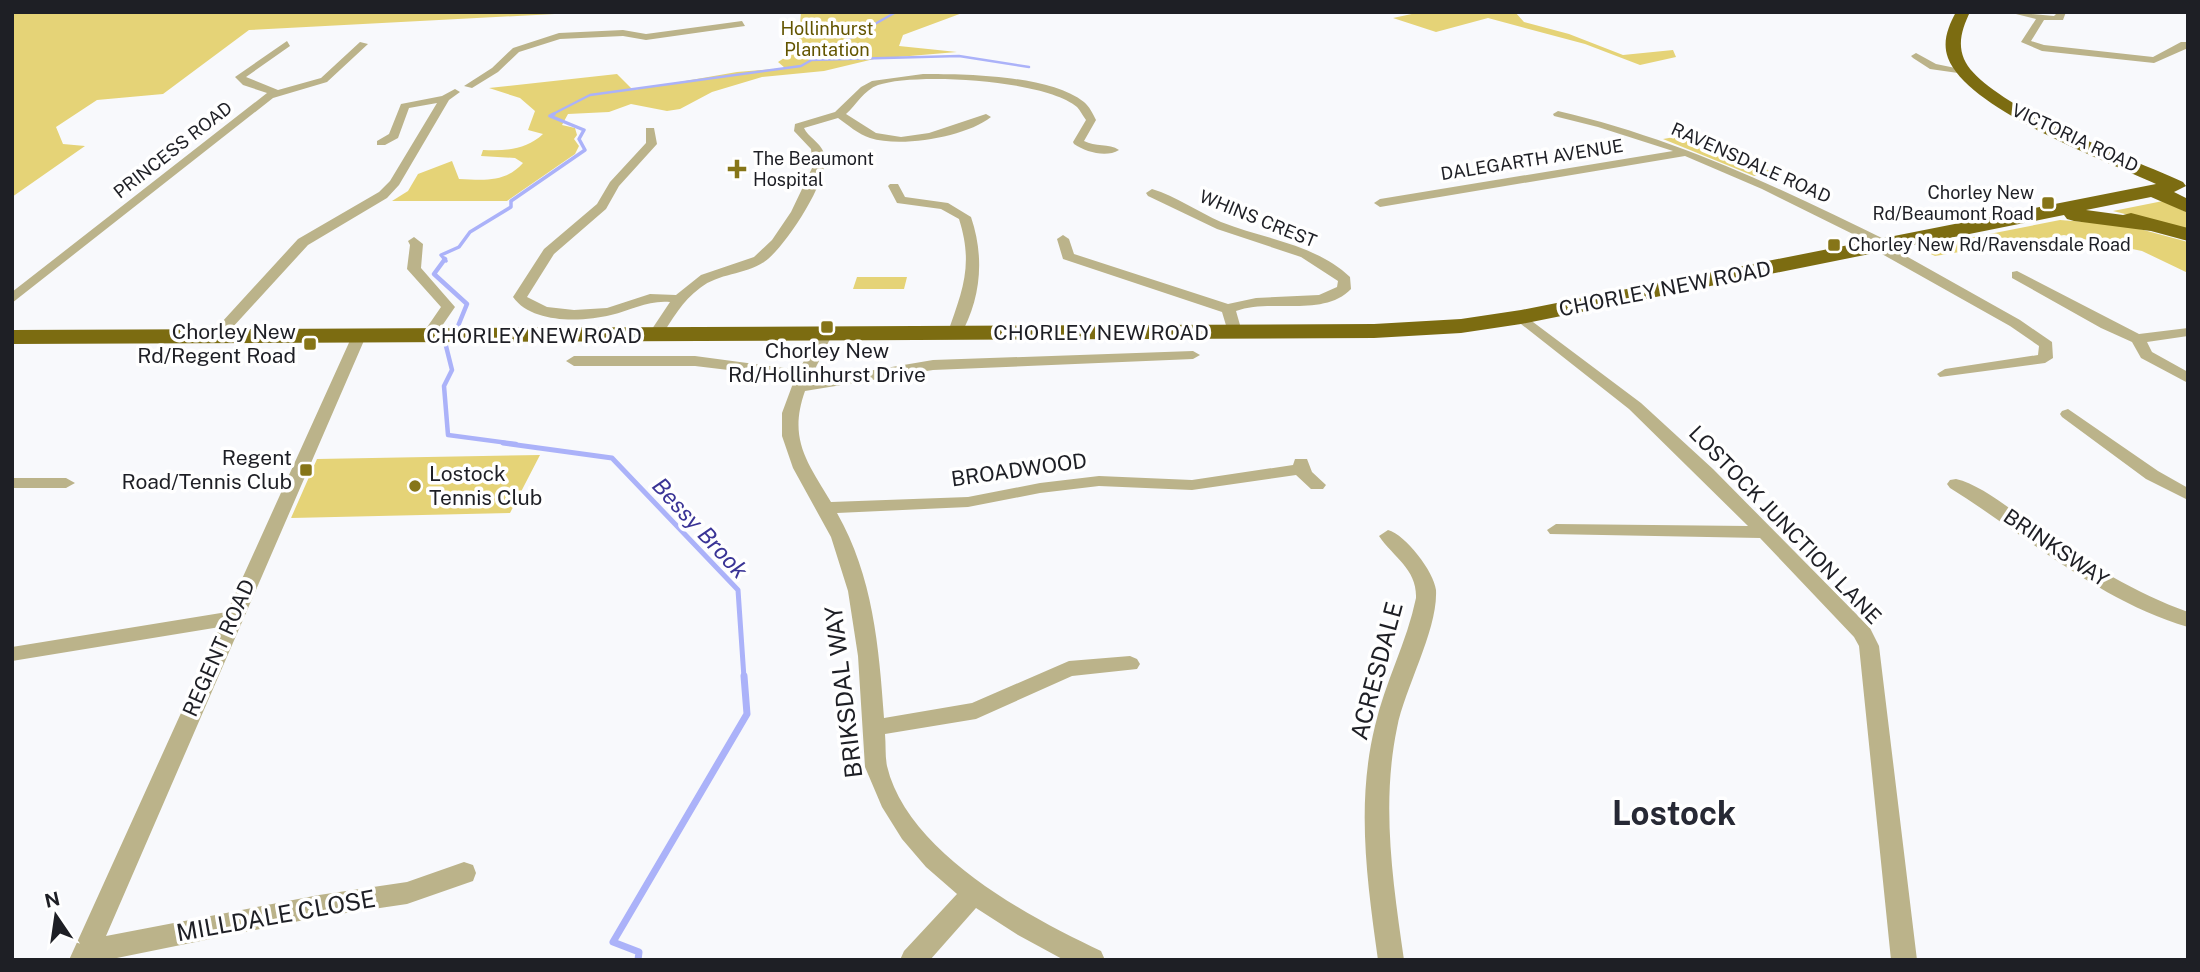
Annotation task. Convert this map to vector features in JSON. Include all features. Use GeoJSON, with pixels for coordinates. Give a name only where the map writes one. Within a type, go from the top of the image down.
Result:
{"type":"FeatureCollection","features":[{"type":"Feature","properties":{"kind":"highway","name":"VICTORIA ROAD"},"geometry":{"type":"LineString","coordinates":[[1963,12],[1952,31],[1950,45],[1965,71],[2013,110],[2176,186]]}},
{"type":"Feature","properties":{"kind":"highway","name":"CHORLEY NEW ROAD"},"geometry":{"type":"LineString","coordinates":[[12,337],[954,335],[1232,321],[1413,330],[1521,317],[2176,186]]}},
{"type":"Feature","properties":{"kind":"highway"},"geometry":{"type":"LineString","coordinates":[[2153,190],[2188,207]]}},
{"type":"Feature","properties":{"kind":"highway"},"geometry":{"type":"LineString","coordinates":[[2084,204],[2188,235]]}},
{"type":"Feature","properties":{"kind":"highway"},"geometry":{"type":"LineString","coordinates":[[2036,214],[2090,216],[2150,225]]}},
{"type":"Feature","properties":{"kind":"street"},"geometry":{"type":"LineString","coordinates":[[2012,12],[2058,18],[2062,12]]}},
{"type":"Feature","properties":{"kind":"street"},"geometry":{"type":"LineString","coordinates":[[2040,17],[2026,42],[2042,48],[2154,60],[2184,44],[2188,45]]}},
{"type":"Feature","properties":{"kind":"street"},"geometry":{"type":"LineString","coordinates":[[450,95],[448,89],[469,86],[495,70],[511,53],[539,41],[534,37],[537,33],[623,33],[646,37],[742,24]]}},
{"type":"Feature","properties":{"kind":"street"},"geometry":{"type":"LineString","coordinates":[[276,93],[246,83],[240,78],[288,43]]}},
{"type":"Feature","properties":{"kind":"street","name":"PRINCESS ROAD"},"geometry":{"type":"LineString","coordinates":[[12,299],[276,93],[324,80],[363,44]]}},
{"type":"Feature","properties":{"kind":"street"},"geometry":{"type":"LineString","coordinates":[[1918,56],[1933,67],[1965,71]]}},
{"type":"Feature","properties":{"kind":"street"},"geometry":{"type":"LineString","coordinates":[[655,335],[678,299],[706,278],[766,256],[802,204],[820,171],[820,156],[814,145],[799,131],[799,126],[839,114],[865,88],[883,81],[927,75],[981,78],[1058,93],[1082,104],[1091,120],[1078,142],[1090,149],[1113,150]]}},
{"type":"Feature","properties":{"kind":"street"},"geometry":{"type":"LineString","coordinates":[[381,144],[394,136],[405,106],[450,95]]}},
{"type":"Feature","properties":{"kind":"street"},"geometry":{"type":"LineString","coordinates":[[216,337],[303,242],[383,195],[395,183],[450,95]]}},
{"type":"Feature","properties":{"kind":"street"},"geometry":{"type":"LineString","coordinates":[[839,114],[874,136],[900,138],[927,136],[986,117]]}},
{"type":"Feature","properties":{"kind":"street","name":"RAVENSDALE ROAD"},"geometry":{"type":"LineString","coordinates":[[1558,114],[1626,129],[1690,151],[1757,181],[1881,246],[2015,323],[2047,345],[2045,358],[1945,374]]}},
{"type":"Feature","properties":{"kind":"street"},"geometry":{"type":"LineString","coordinates":[[650,130],[652,144],[614,184],[602,206],[549,252],[520,297],[524,305],[536,310],[583,314],[605,312],[654,298],[678,299]]}},
{"type":"Feature","properties":{"kind":"street","name":"DALEGARTH AVENUE"},"geometry":{"type":"LineString","coordinates":[[1380,202],[1690,151]]}},
{"type":"Feature","properties":{"kind":"street"},"geometry":{"type":"LineString","coordinates":[[894,186],[899,200],[944,206],[965,217],[976,246],[977,264],[954,335]]}},
{"type":"Feature","properties":{"kind":"street","name":"WHINS CREST"},"geometry":{"type":"LineString","coordinates":[[1152,193],[1219,225],[1293,250],[1339,273],[1345,280],[1344,289],[1329,296],[1254,301],[1232,321]]}},
{"type":"Feature","properties":{"kind":"street"},"geometry":{"type":"LineString","coordinates":[[1063,239],[1068,256],[1232,321]]}},
{"type":"Feature","properties":{"kind":"street"},"geometry":{"type":"LineString","coordinates":[[413,240],[417,244],[414,269],[448,307],[428,336]]}},
{"type":"Feature","properties":{"kind":"street"},"geometry":{"type":"LineString","coordinates":[[2013,274],[2054,293],[2096,322],[2138,339],[2188,332]]}},
{"type":"Feature","properties":{"kind":"street","name":"LOSTOCK JUNCTION LANE"},"geometry":{"type":"LineString","coordinates":[[1521,317],[1635,406],[1707,473],[1863,633],[1869,646],[1904,960]]}},
{"type":"Feature","properties":{"kind":"street","name":"BRIKSDAL WAY"},"geometry":{"type":"LineString","coordinates":[[825,335],[802,381],[789,424],[798,466],[826,508],[845,549],[858,591],[864,626],[876,767],[882,787],[933,857],[973,894],[1041,937],[1092,960]]}},
{"type":"Feature","properties":{"kind":"street","name":"REGENT ROAD"},"geometry":{"type":"LineString","coordinates":[[84,956],[359,336]]}},
{"type":"Feature","properties":{"kind":"street"},"geometry":{"type":"LineString","coordinates":[[2138,339],[2146,355],[2188,378]]}},
{"type":"Feature","properties":{"kind":"street"},"geometry":{"type":"LineString","coordinates":[[584,364],[695,361],[802,381],[933,365],[1171,361],[1192,355]]}},
{"type":"Feature","properties":{"kind":"street"},"geometry":{"type":"LineString","coordinates":[[2068,414],[2152,475],[2188,495]]}},
{"type":"Feature","properties":{"kind":"street","name":"BROADWOOD"},"geometry":{"type":"LineString","coordinates":[[826,508],[968,502],[1040,488],[1099,481],[1192,485],[1301,466],[1317,485]]}},
{"type":"Feature","properties":{"kind":"street"},"geometry":{"type":"LineString","coordinates":[[12,483],[66,484]]}},
{"type":"Feature","properties":{"kind":"street","name":"BRINKSWAY"},"geometry":{"type":"LineString","coordinates":[[1953,483],[2009,515],[2048,547],[2151,614],[2188,620]]}},
{"type":"Feature","properties":{"kind":"street"},"geometry":{"type":"LineString","coordinates":[[1556,530],[1764,532]]}},
{"type":"Feature","properties":{"kind":"street","name":"ACRESDALE"},"geometry":{"type":"LineString","coordinates":[[1388,536],[1417,566],[1427,589],[1414,642],[1385,725],[1376,785],[1377,856],[1391,960]]}},
{"type":"Feature","properties":{"kind":"street"},"geometry":{"type":"LineString","coordinates":[[12,654],[232,618]]}},
{"type":"Feature","properties":{"kind":"street"},"geometry":{"type":"LineString","coordinates":[[872,728],[976,711],[1069,669],[1130,664]]}},
{"type":"Feature","properties":{"kind":"street","name":"MILLDALE CLOSE"},"geometry":{"type":"LineString","coordinates":[[84,956],[319,906],[407,893],[464,873]]}},
{"type":"Feature","properties":{"kind":"street"},"geometry":{"type":"LineString","coordinates":[[913,960],[973,894]]}},
{"type":"Feature","properties":{"kind":"green space"},"geometry":{"type":"Polygon","coordinates":[[[12,12],[592,12],[249,30],[163,94],[97,100],[56,127],[63,144],[85,146],[12,197],[12,12]]]}},
{"type":"Feature","properties":{"kind":"green space","name":"Hollinhurst Plantation"},"geometry":{"type":"Polygon","coordinates":[[[801,12],[965,12],[903,35],[899,46],[957,52],[874,59],[824,71],[762,77],[712,92],[680,109],[667,111],[631,104],[609,112],[568,114],[562,125],[575,128],[577,135],[574,139],[579,146],[575,154],[507,201],[392,201],[408,191],[418,174],[452,161],[459,179],[477,180],[501,177],[523,163],[515,158],[481,156],[483,150],[515,148],[530,143],[543,134],[528,130],[535,111],[520,98],[489,88],[617,74],[633,90],[737,72],[785,68],[778,62],[798,49],[801,12]]]}},
{"type":"Feature","properties":{"kind":"green space"},"geometry":{"type":"Polygon","coordinates":[[[1421,12],[1515,12],[1524,22],[1569,34],[1623,55],[1673,50],[1676,57],[1640,65],[1585,44],[1488,18],[1436,32],[1393,18],[1421,12]]]}},
{"type":"Feature","properties":{"kind":"green space"},"geometry":{"type":"Polygon","coordinates":[[[1686,135],[1773,172],[1754,176],[1663,139],[1686,135]]]}},
{"type":"Feature","properties":{"kind":"green space"},"geometry":{"type":"Polygon","coordinates":[[[2163,201],[2188,213],[2188,230],[2113,211],[2163,201]]]}},
{"type":"Feature","properties":{"kind":"green space"},"geometry":{"type":"Polygon","coordinates":[[[2060,220],[2125,225],[2188,242],[2188,273],[2142,251],[2064,235],[1935,256],[1918,248],[2060,220]]]}},
{"type":"Feature","properties":{"kind":"green space"},"geometry":{"type":"Polygon","coordinates":[[[857,277],[907,277],[904,289],[853,289],[857,277]]]}},
{"type":"Feature","properties":{"kind":"green space","name":"Lostock Tennis Club"},"geometry":{"type":"Polygon","coordinates":[[[540,455],[510,513],[291,518],[317,459],[540,455]]]}},
{"type":"Feature","properties":{"kind":"waterway"},"geometry":{"type":"LineString","coordinates":[[812,60],[896,12]]}},
{"type":"Feature","properties":{"kind":"waterway"},"geometry":{"type":"LineString","coordinates":[[812,60],[959,56],[1029,67]]}},
{"type":"Feature","properties":{"kind":"waterway","name":"Bessy Brook"},"geometry":{"type":"LineString","coordinates":[[551,115],[590,95],[801,66],[812,60]]}},
{"type":"Feature","properties":{"kind":"waterway","name":"Bessy Brook"},"geometry":{"type":"LineString","coordinates":[[445,259],[441,255],[459,247],[470,232],[511,207],[511,201],[585,150],[579,139],[584,130],[550,116],[554,114]]}},
{"type":"Feature","properties":{"kind":"waterway","name":"Bessy Brook"},"geometry":{"type":"LineString","coordinates":[[445,259],[434,274],[467,304],[458,326]]}},
{"type":"Feature","properties":{"kind":"waterway","name":"Bessy Brook"},"geometry":{"type":"LineString","coordinates":[[446,346],[452,370],[444,386],[448,435],[516,444]]}},
{"type":"Feature","properties":{"kind":"waterway","name":"Bessy Brook"},"geometry":{"type":"LineString","coordinates":[[503,443],[612,458],[738,590],[744,678]]}},
{"type":"Feature","properties":{"kind":"waterway","name":"Bessy Brook"},"geometry":{"type":"LineString","coordinates":[[638,960],[639,952],[613,942],[747,714],[744,676]]}},
{"type":"Feature","properties":{"kind":"place","name":"The Beaumont Hospital"},"geometry":{"type":"Point","coordinates":[737,169]}},
{"type":"Feature","properties":{"kind":"place","name":"Chorley New Rd/Beaumont Road"},"geometry":{"type":"Point","coordinates":[2048,203]}},
{"type":"Feature","properties":{"kind":"place","name":"Chorley New Rd/Ravensdale Road"},"geometry":{"type":"Point","coordinates":[1834,245]}},
{"type":"Feature","properties":{"kind":"place","name":"Chorley New Rd/Hollinhurst Drive"},"geometry":{"type":"Point","coordinates":[827,327]}},
{"type":"Feature","properties":{"kind":"place","name":"Chorley New Rd/Regent Road"},"geometry":{"type":"Point","coordinates":[310,344]}},
{"type":"Feature","properties":{"kind":"place","name":"Regent Road/Tennis Club"},"geometry":{"type":"Point","coordinates":[306,470]}},
{"type":"Feature","properties":{"kind":"place","name":"Lostock Tennis Club"},"geometry":{"type":"Point","coordinates":[415,486]}},
{"type":"Feature","properties":{"kind":"district","name":"Lostock"},"geometry":{"type":"Point","coordinates":[1674,813]}}]}
